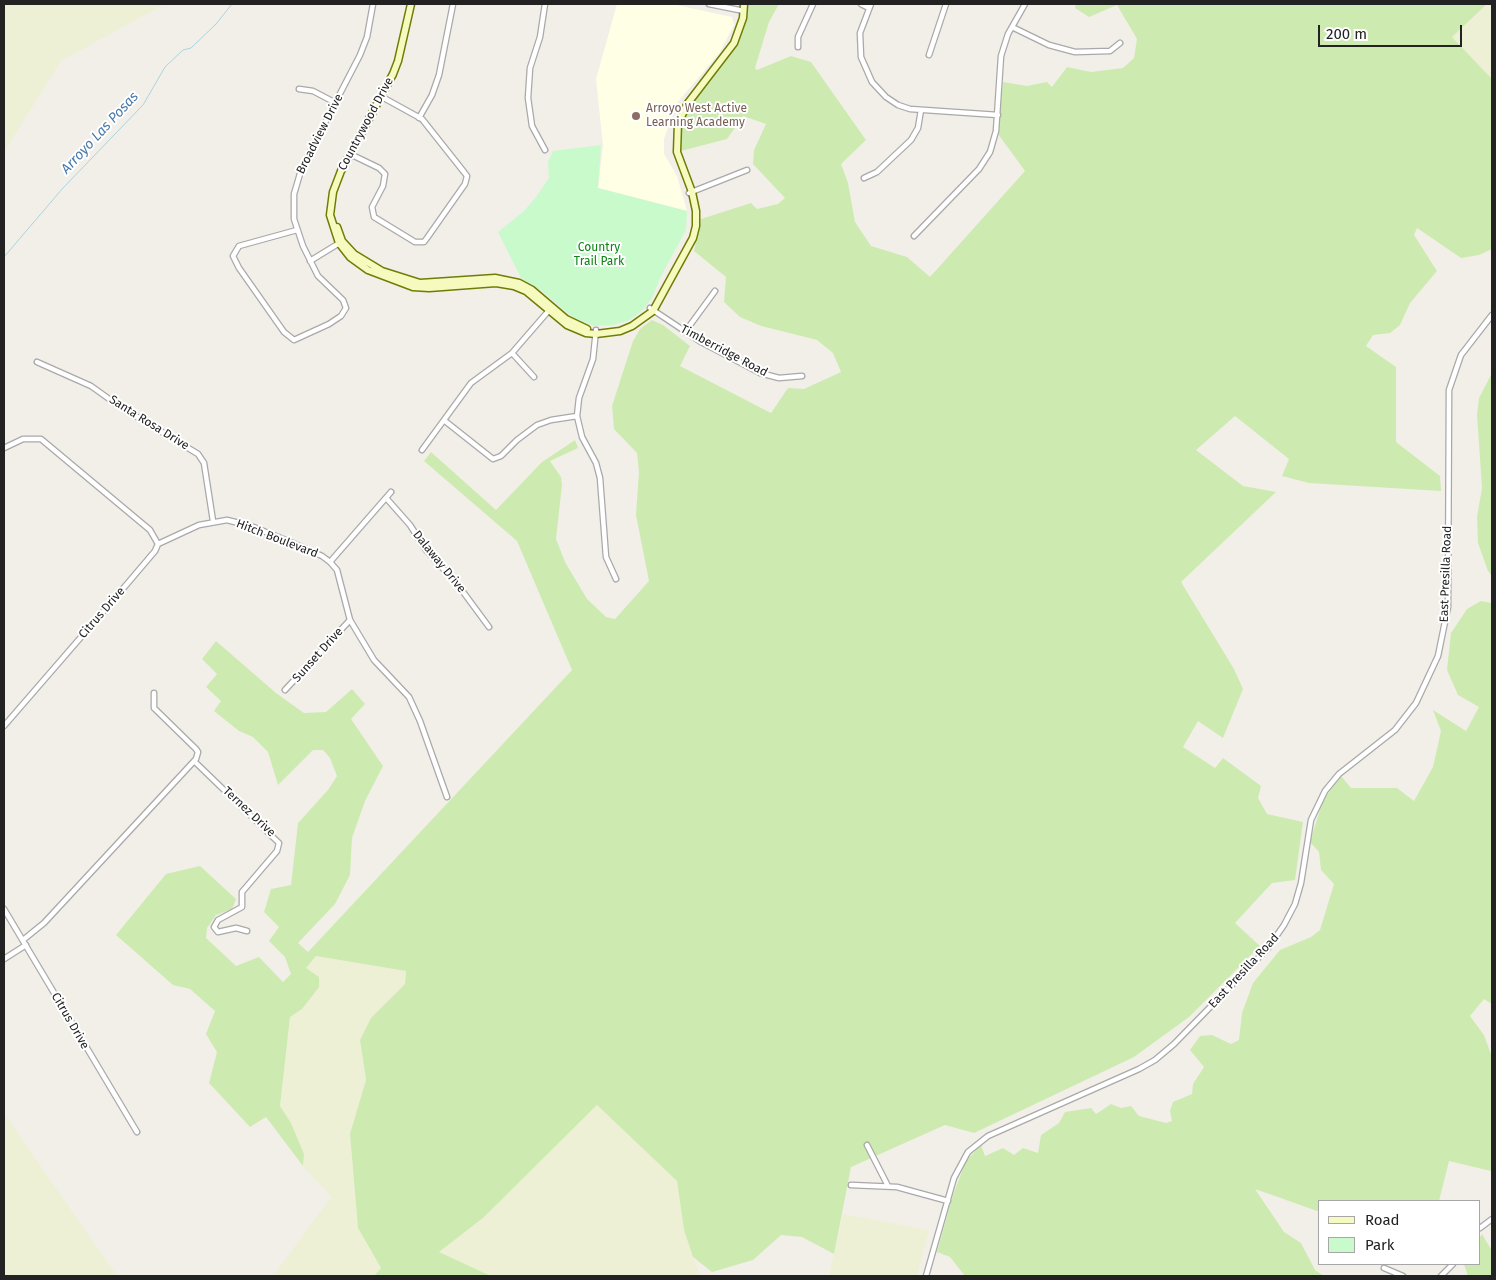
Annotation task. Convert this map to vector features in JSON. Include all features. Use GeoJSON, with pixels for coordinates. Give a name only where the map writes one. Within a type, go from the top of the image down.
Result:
{"type":"FeatureCollection","features":[{"type":"Feature","properties":{"kind":"street","name":"Broadview Drive"},"geometry":{"type":"LineString","coordinates":[[297,230],[242,245],[233,253],[239,268],[291,339],[300,339],[319,330],[340,316],[346,308],[343,300],[318,276],[310,261],[297,230],[293,205],[296,184],[364,45],[373,4]]}},
{"type":"Feature","properties":{"kind":"street","name":"Countrywood Drive"},"geometry":{"type":"LineString","coordinates":[[384,98],[398,60],[411,4]]}},
{"type":"Feature","properties":{"kind":"street","name":"Countrywood Drive"},"geometry":{"type":"LineString","coordinates":[[340,242],[330,215],[331,200],[336,183],[402,62],[415,4]]}},
{"type":"Feature","properties":{"kind":"street"},"geometry":{"type":"LineString","coordinates":[[419,118],[432,95],[438,75],[453,4]]}},
{"type":"Feature","properties":{"kind":"street"},"geometry":{"type":"LineString","coordinates":[[545,4],[540,37],[530,68],[528,98],[532,126],[546,150]]}},
{"type":"Feature","properties":{"kind":"street"},"geometry":{"type":"LineString","coordinates":[[310,261],[340,242],[350,257],[368,270],[403,284],[429,288],[504,283],[526,291],[575,329],[596,332],[620,331],[638,323],[651,310],[693,238],[696,226],[696,211],[676,152],[678,123],[688,103],[731,49],[738,33],[743,7],[709,4]]}},
{"type":"Feature","properties":{"kind":"street"},"geometry":{"type":"LineString","coordinates":[[798,46],[798,37],[812,4]]}},
{"type":"Feature","properties":{"kind":"street"},"geometry":{"type":"LineString","coordinates":[[861,4],[870,6],[863,22],[859,42],[861,57],[869,78],[877,89],[898,105],[921,110],[998,115]]}},
{"type":"Feature","properties":{"kind":"street"},"geometry":{"type":"LineString","coordinates":[[929,55],[946,4]]}},
{"type":"Feature","properties":{"kind":"street"},"geometry":{"type":"LineString","coordinates":[[914,236],[979,169],[987,158],[994,141],[998,115],[1001,56],[1012,27],[1026,4]]}},
{"type":"Feature","properties":{"kind":"street"},"geometry":{"type":"LineString","coordinates":[[1012,27],[1049,45],[1075,52],[1110,51],[1120,43]]}},
{"type":"Feature","properties":{"kind":"street"},"geometry":{"type":"LineString","coordinates":[[299,89],[313,91],[336,103]]}},
{"type":"Feature","properties":{"kind":"street"},"geometry":{"type":"LineString","coordinates":[[352,155],[379,168],[385,174],[383,186],[372,207],[374,217],[411,240],[421,243],[427,238],[465,184],[466,176],[419,118],[384,98]]}},
{"type":"Feature","properties":{"kind":"street"},"geometry":{"type":"LineString","coordinates":[[864,178],[877,172],[911,140],[918,128],[921,110]]}},
{"type":"Feature","properties":{"kind":"street"},"geometry":{"type":"LineString","coordinates":[[690,193],[747,170]]}},
{"type":"Feature","properties":{"kind":"street"},"geometry":{"type":"LineString","coordinates":[[686,332],[715,291]]}},
{"type":"Feature","properties":{"kind":"street"},"geometry":{"type":"LineString","coordinates":[[422,450],[471,383],[512,353],[551,309]]}},
{"type":"Feature","properties":{"kind":"street","name":"Timberridge Road"},"geometry":{"type":"LineString","coordinates":[[651,310],[686,332],[766,376],[784,379],[802,376]]}},
{"type":"Feature","properties":{"kind":"street","name":"East Presilla Road"},"geometry":{"type":"LineString","coordinates":[[926,1276],[957,1169],[975,1144],[988,1136],[1139,1069],[1155,1060],[1174,1044],[1268,948],[1284,926],[1298,894],[1311,820],[1319,800],[1339,774],[1382,742],[1406,717],[1424,690],[1438,656],[1448,606],[1449,390],[1462,355],[1492,315]]}},
{"type":"Feature","properties":{"kind":"street"},"geometry":{"type":"LineString","coordinates":[[596,332],[593,359],[579,398],[578,416],[582,437],[598,468],[606,557],[616,579]]}},
{"type":"Feature","properties":{"kind":"street"},"geometry":{"type":"LineString","coordinates":[[512,353],[534,377]]}},
{"type":"Feature","properties":{"kind":"street","name":"Santa Rosa Drive"},"geometry":{"type":"LineString","coordinates":[[37,362],[91,386],[119,406],[198,454],[204,463],[213,522]]}},
{"type":"Feature","properties":{"kind":"street"},"geometry":{"type":"LineString","coordinates":[[445,421],[493,459],[501,456],[517,440],[537,425],[551,420],[578,416]]}},
{"type":"Feature","properties":{"kind":"street"},"geometry":{"type":"LineString","coordinates":[[4,448],[23,439],[41,439],[150,530],[158,544]]}},
{"type":"Feature","properties":{"kind":"street"},"geometry":{"type":"LineString","coordinates":[[330,562],[392,492]]}},
{"type":"Feature","properties":{"kind":"street","name":"Dalaway Drive"},"geometry":{"type":"LineString","coordinates":[[387,499],[410,526],[426,550],[458,585],[489,627]]}},
{"type":"Feature","properties":{"kind":"street","name":"Hitch Boulevard"},"geometry":{"type":"LineString","coordinates":[[158,544],[213,522],[226,520],[251,526],[322,556],[330,562],[336,570],[350,620],[374,660],[409,697],[447,797]]}},
{"type":"Feature","properties":{"kind":"street","name":"Citrus Drive"},"geometry":{"type":"LineString","coordinates":[[4,726],[139,570],[158,544]]}},
{"type":"Feature","properties":{"kind":"street","name":"Sunset Drive"},"geometry":{"type":"LineString","coordinates":[[285,690],[350,620]]}},
{"type":"Feature","properties":{"kind":"street","name":"Ternez Drive"},"geometry":{"type":"LineString","coordinates":[[154,693],[153,706],[155,710],[197,751],[194,761],[279,843],[277,851],[242,892],[242,907],[218,920],[214,927],[218,932],[236,928],[247,931]]}},
{"type":"Feature","properties":{"kind":"street"},"geometry":{"type":"LineString","coordinates":[[4,959],[25,943],[194,761]]}},
{"type":"Feature","properties":{"kind":"street","name":"Citrus Drive"},"geometry":{"type":"LineString","coordinates":[[4,909],[137,1132]]}},
{"type":"Feature","properties":{"kind":"street"},"geometry":{"type":"LineString","coordinates":[[867,1145],[888,1186]]}},
{"type":"Feature","properties":{"kind":"street"},"geometry":{"type":"LineString","coordinates":[[851,1185],[906,1188],[948,1200]]}},
{"type":"Feature","properties":{"kind":"street"},"geometry":{"type":"LineString","coordinates":[[1481,1227],[1492,1219]]}},
{"type":"Feature","properties":{"kind":"street"},"geometry":{"type":"LineString","coordinates":[[1441,1276],[1452,1265]]}},
{"type":"Feature","properties":{"kind":"street"},"geometry":{"type":"LineString","coordinates":[[1384,1268],[1403,1276]]}},
{"type":"Feature","properties":{"kind":"shaded area"},"geometry":{"type":"Polygon","coordinates":[[[4,4],[165,4],[61,61],[4,152],[4,4]]]}},
{"type":"Feature","properties":{"kind":"shaded area","name":"Arroyo West Active Learning Academy"},"geometry":{"type":"Polygon","coordinates":[[[617,4],[672,4],[732,17],[734,25],[720,52],[677,103],[664,139],[664,154],[677,176],[687,211],[598,188],[603,145],[596,79],[617,4]]]}},
{"type":"Feature","properties":{"kind":"shaded area"},"geometry":{"type":"Polygon","coordinates":[[[1487,4],[1492,4],[1492,79],[1452,37],[1487,4]]]}},
{"type":"Feature","properties":{"kind":"shaded area"},"geometry":{"type":"Polygon","coordinates":[[[316,956],[406,971],[405,984],[396,992],[360,1040],[366,1080],[350,1134],[358,1228],[381,1268],[374,1276],[273,1276],[331,1197],[303,1166],[304,1154],[291,1123],[280,1107],[290,1016],[302,1009],[306,968],[316,956]]]}},
{"type":"Feature","properties":{"kind":"shaded area"},"geometry":{"type":"Polygon","coordinates":[[[597,1105],[677,1181],[684,1230],[700,1276],[491,1276],[439,1252],[483,1218],[597,1105]]]}},
{"type":"Feature","properties":{"kind":"shaded area"},"geometry":{"type":"Polygon","coordinates":[[[4,1113],[117,1276],[4,1276],[4,1113]]]}},
{"type":"Feature","properties":{"kind":"shaded area"},"geometry":{"type":"Polygon","coordinates":[[[843,1214],[929,1230],[917,1276],[829,1276],[843,1214]]]}},
{"type":"Feature","properties":{"kind":"green space"},"geometry":{"type":"Polygon","coordinates":[[[744,4],[779,4],[769,22],[755,68],[757,70],[791,56],[811,62],[866,140],[841,164],[848,183],[855,222],[871,246],[907,257],[930,277],[1025,171],[998,134],[1003,82],[1027,86],[1047,82],[1052,87],[1067,67],[1091,72],[1123,68],[1134,58],[1137,39],[1117,5],[1089,17],[1075,8],[1076,4],[1487,4],[1452,37],[1492,79],[1492,249],[1479,255],[1461,258],[1417,228],[1414,235],[1437,271],[1410,303],[1400,325],[1390,333],[1373,335],[1366,346],[1396,367],[1396,442],[1440,476],[1441,491],[1309,483],[1282,476],[1289,459],[1235,416],[1196,450],[1243,486],[1276,492],[1181,582],[1234,669],[1243,689],[1223,738],[1198,721],[1183,747],[1215,768],[1223,758],[1261,786],[1258,798],[1267,814],[1303,822],[1295,880],[1272,883],[1235,923],[1260,946],[1189,1017],[1134,1057],[974,1133],[945,1125],[851,1167],[834,1254],[802,1237],[781,1235],[753,1260],[712,1272],[693,1257],[684,1230],[677,1181],[597,1105],[483,1218],[439,1252],[491,1276],[374,1276],[381,1268],[358,1228],[350,1134],[366,1080],[360,1040],[371,1018],[405,984],[406,971],[316,956],[306,968],[319,977],[319,987],[302,1009],[290,1017],[280,1106],[291,1123],[304,1154],[303,1166],[266,1117],[250,1127],[209,1083],[217,1052],[206,1034],[215,1011],[190,989],[173,985],[116,935],[166,874],[200,866],[236,899],[232,909],[216,915],[207,928],[206,938],[236,966],[259,957],[283,982],[291,974],[285,957],[269,941],[279,927],[264,912],[271,889],[291,885],[298,823],[328,790],[337,776],[330,758],[323,750],[313,750],[278,785],[268,752],[253,737],[239,731],[214,711],[221,701],[206,687],[217,674],[202,659],[216,641],[276,693],[304,713],[326,712],[352,689],[365,704],[351,719],[383,766],[365,801],[352,838],[350,875],[335,904],[298,943],[308,952],[572,670],[517,541],[424,461],[431,452],[496,510],[542,462],[575,440],[578,448],[550,461],[561,477],[562,485],[556,539],[565,562],[587,599],[606,617],[615,619],[649,581],[636,515],[639,472],[637,453],[614,429],[612,406],[633,341],[640,329],[652,320],[663,325],[690,346],[680,366],[771,413],[788,388],[804,389],[841,372],[833,353],[817,340],[761,326],[740,317],[724,302],[726,277],[694,251],[701,219],[751,203],[757,209],[778,204],[785,198],[753,164],[754,150],[766,124],[743,116],[727,139],[677,152],[681,114],[734,43],[744,4]]]}},
{"type":"Feature","properties":{"kind":"green space","name":"Country Trail Park"},"geometry":{"type":"Polygon","coordinates":[[[601,145],[598,188],[687,211],[686,230],[660,278],[652,298],[644,309],[630,320],[613,325],[594,326],[572,317],[542,291],[521,278],[498,232],[523,212],[549,178],[548,162],[553,151],[601,145]]]}},
{"type":"Feature","properties":{"kind":"green space"},"geometry":{"type":"Polygon","coordinates":[[[1492,373],[1492,576],[1488,571],[1478,543],[1477,517],[1482,488],[1477,414],[1479,398],[1492,373]]]}},
{"type":"Feature","properties":{"kind":"green space"},"geometry":{"type":"Polygon","coordinates":[[[1481,601],[1492,603],[1492,1004],[1484,999],[1470,1016],[1484,1035],[1492,1057],[1491,1171],[1449,1161],[1439,1200],[1318,1200],[1318,1211],[1255,1189],[1284,1232],[1301,1243],[1315,1270],[1324,1276],[965,1276],[950,1257],[937,1252],[953,1195],[966,1161],[981,1145],[985,1156],[1003,1148],[1014,1155],[1023,1148],[1038,1153],[1041,1135],[1059,1123],[1065,1112],[1091,1108],[1096,1114],[1111,1104],[1121,1108],[1131,1106],[1139,1116],[1166,1123],[1172,1121],[1170,1111],[1173,1102],[1192,1094],[1193,1084],[1204,1067],[1190,1050],[1200,1036],[1212,1035],[1231,1044],[1239,1040],[1242,1013],[1253,983],[1280,950],[1311,937],[1320,930],[1334,884],[1321,870],[1319,852],[1310,842],[1323,800],[1341,776],[1351,788],[1397,788],[1414,801],[1433,767],[1441,731],[1433,710],[1466,731],[1479,707],[1458,695],[1447,670],[1451,633],[1467,609],[1481,601]]]}},
{"type":"Feature","properties":{"kind":"green space"},"geometry":{"type":"Polygon","coordinates":[[[1482,1234],[1492,1251],[1492,1276],[1468,1276],[1464,1265],[1481,1265],[1482,1234]]]}},
{"type":"Feature","properties":{"kind":"waterway","name":"Arroyo Las Posas"},"geometry":{"type":"LineString","coordinates":[[4,257],[63,188],[143,105],[165,67],[183,50],[191,48],[216,24],[232,4]]}},
{"type":"Feature","properties":{"kind":"place","name":"Arroyo West Active Learning Academy"},"geometry":{"type":"Point","coordinates":[636,116]}}]}
